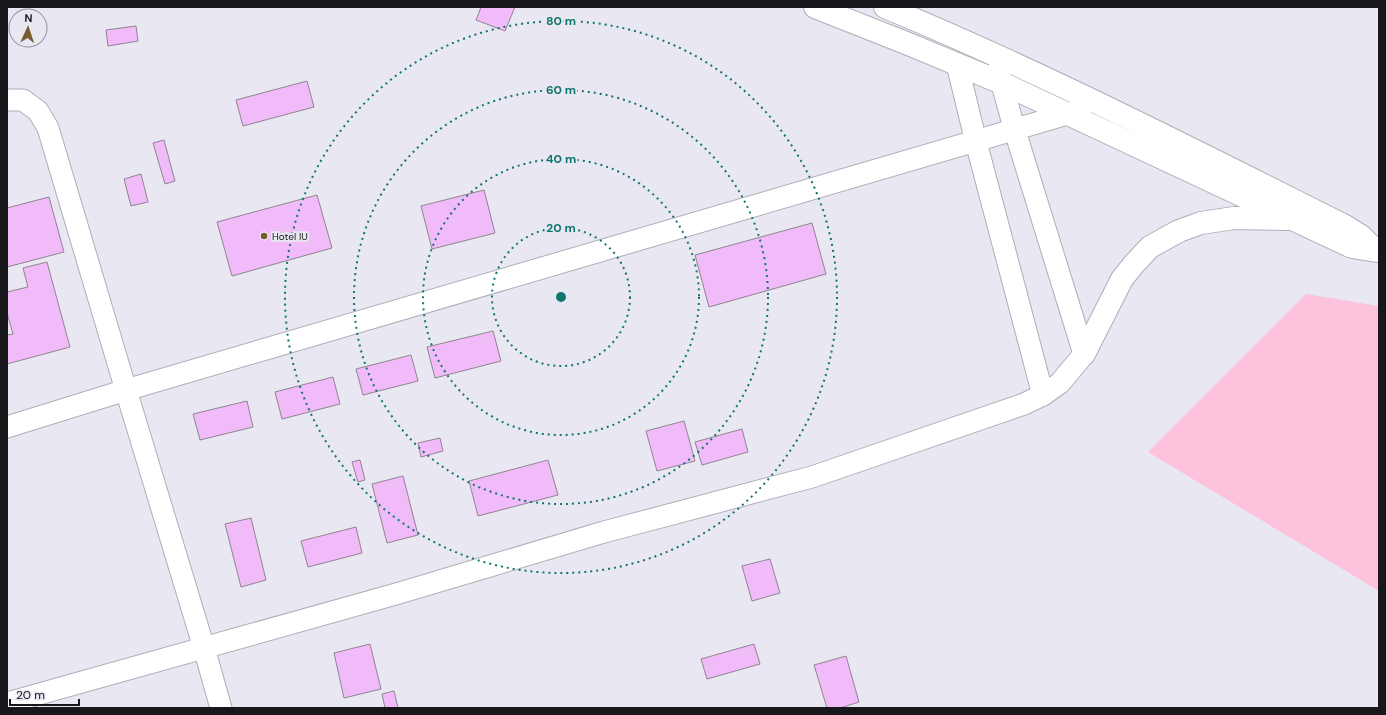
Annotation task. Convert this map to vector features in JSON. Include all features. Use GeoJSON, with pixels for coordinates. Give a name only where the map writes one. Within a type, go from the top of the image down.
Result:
{"type":"FeatureCollection","features":[{"type":"Feature","properties":{"kind":"main road"},"geometry":{"type":"LineString","coordinates":[[815,7],[848,13],[1069,114],[1352,247],[1378,252]]}},
{"type":"Feature","properties":{"kind":"main road"},"geometry":{"type":"LineString","coordinates":[[885,7],[994,54],[1099,104],[1344,226],[1361,236],[1378,252]]}},
{"type":"Feature","properties":{"kind":"main road"},"geometry":{"type":"LineString","coordinates":[[1084,354],[1122,279],[1150,247],[1179,231],[1201,223],[1234,218],[1295,220]]}},
{"type":"Feature","properties":{"kind":"street"},"geometry":{"type":"LineString","coordinates":[[7,703],[396,594],[604,532],[812,477],[1024,404],[1043,395],[1060,383],[1084,354],[1015,131],[994,54]]}},
{"type":"Feature","properties":{"kind":"street"},"geometry":{"type":"LineString","coordinates":[[957,64],[976,142],[1043,395]]}},
{"type":"Feature","properties":{"kind":"street"},"geometry":{"type":"LineString","coordinates":[[7,100],[23,100],[38,111],[48,128],[204,648],[220,708]]}},
{"type":"Feature","properties":{"kind":"street"},"geometry":{"type":"LineString","coordinates":[[7,427],[126,390],[1015,131],[1099,104]]}},
{"type":"Feature","properties":{"kind":"shaded area"},"geometry":{"type":"Polygon","coordinates":[[[1306,294],[1379,306],[1379,591],[1148,452],[1306,294]]]}},
{"type":"Feature","properties":{"kind":"building"},"geometry":{"type":"Polygon","coordinates":[[[481,7],[515,7],[505,31],[476,20],[481,7]]]}},
{"type":"Feature","properties":{"kind":"building"},"geometry":{"type":"Polygon","coordinates":[[[136,26],[138,41],[108,46],[106,30],[136,26]]]}},
{"type":"Feature","properties":{"kind":"building"},"geometry":{"type":"Polygon","coordinates":[[[307,81],[314,107],[243,126],[236,100],[307,81]]]}},
{"type":"Feature","properties":{"kind":"building"},"geometry":{"type":"Polygon","coordinates":[[[164,140],[175,181],[165,184],[153,143],[164,140]]]}},
{"type":"Feature","properties":{"kind":"building"},"geometry":{"type":"Polygon","coordinates":[[[141,174],[148,202],[131,206],[124,179],[141,174]]]}},
{"type":"Feature","properties":{"kind":"building"},"geometry":{"type":"Polygon","coordinates":[[[484,190],[495,233],[432,249],[421,206],[484,190]]]}},
{"type":"Feature","properties":{"kind":"building"},"geometry":{"type":"Polygon","coordinates":[[[317,195],[332,248],[232,276],[217,222],[317,195]]]}},
{"type":"Feature","properties":{"kind":"building"},"geometry":{"type":"Polygon","coordinates":[[[49,197],[64,252],[7,267],[7,208],[49,197]]]}},
{"type":"Feature","properties":{"kind":"building"},"geometry":{"type":"Polygon","coordinates":[[[812,223],[826,274],[709,307],[695,255],[812,223]]]}},
{"type":"Feature","properties":{"kind":"building"},"geometry":{"type":"Polygon","coordinates":[[[47,262],[70,347],[7,364],[7,335],[13,334],[7,313],[7,292],[28,287],[23,268],[47,262]]]}},
{"type":"Feature","properties":{"kind":"building"},"geometry":{"type":"Polygon","coordinates":[[[493,331],[501,361],[435,378],[427,347],[493,331]]]}},
{"type":"Feature","properties":{"kind":"building"},"geometry":{"type":"Polygon","coordinates":[[[411,355],[418,381],[363,395],[356,369],[411,355]]]}},
{"type":"Feature","properties":{"kind":"building"},"geometry":{"type":"Polygon","coordinates":[[[333,377],[340,404],[282,419],[275,392],[333,377]]]}},
{"type":"Feature","properties":{"kind":"building"},"geometry":{"type":"Polygon","coordinates":[[[247,401],[253,427],[200,440],[193,414],[247,401]]]}},
{"type":"Feature","properties":{"kind":"building"},"geometry":{"type":"Polygon","coordinates":[[[684,421],[695,461],[657,471],[646,431],[684,421]]]}},
{"type":"Feature","properties":{"kind":"building"},"geometry":{"type":"Polygon","coordinates":[[[742,429],[748,452],[702,465],[695,442],[742,429]]]}},
{"type":"Feature","properties":{"kind":"building"},"geometry":{"type":"Polygon","coordinates":[[[440,438],[443,451],[421,457],[418,443],[440,438]]]}},
{"type":"Feature","properties":{"kind":"building"},"geometry":{"type":"Polygon","coordinates":[[[360,460],[365,480],[358,482],[352,462],[360,460]]]}},
{"type":"Feature","properties":{"kind":"building"},"geometry":{"type":"Polygon","coordinates":[[[548,460],[558,495],[478,516],[469,481],[548,460]]]}},
{"type":"Feature","properties":{"kind":"building"},"geometry":{"type":"Polygon","coordinates":[[[403,476],[418,535],[387,543],[372,484],[403,476]]]}},
{"type":"Feature","properties":{"kind":"building"},"geometry":{"type":"Polygon","coordinates":[[[251,518],[266,580],[241,587],[225,524],[251,518]]]}},
{"type":"Feature","properties":{"kind":"building"},"geometry":{"type":"Polygon","coordinates":[[[356,527],[362,553],[308,567],[301,541],[356,527]]]}},
{"type":"Feature","properties":{"kind":"building"},"geometry":{"type":"Polygon","coordinates":[[[770,559],[780,593],[752,601],[742,566],[770,559]]]}},
{"type":"Feature","properties":{"kind":"building"},"geometry":{"type":"Polygon","coordinates":[[[370,644],[381,689],[344,698],[334,653],[370,644]]]}},
{"type":"Feature","properties":{"kind":"building"},"geometry":{"type":"Polygon","coordinates":[[[754,644],[760,664],[707,679],[701,659],[754,644]]]}},
{"type":"Feature","properties":{"kind":"building"},"geometry":{"type":"Polygon","coordinates":[[[846,656],[859,702],[840,708],[827,708],[814,665],[846,656]]]}},
{"type":"Feature","properties":{"kind":"building"},"geometry":{"type":"Polygon","coordinates":[[[394,691],[398,708],[385,708],[382,694],[394,691]]]}},
{"type":"Feature","properties":{"kind":"place","name":"Hotel IU"},"geometry":{"type":"Point","coordinates":[264,236]}}]}
